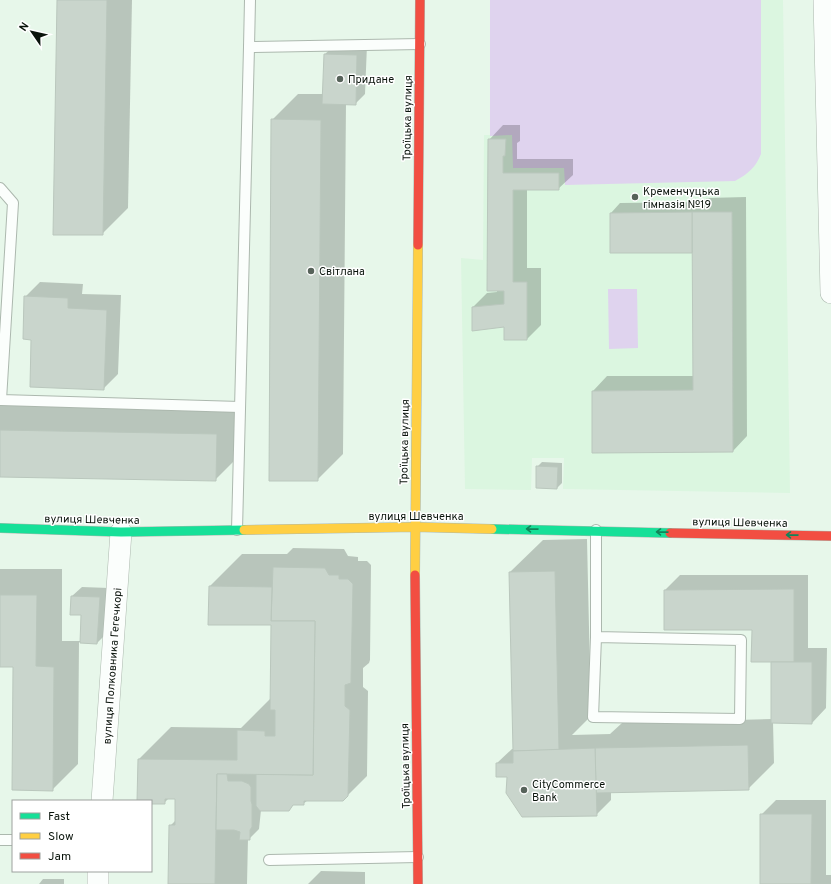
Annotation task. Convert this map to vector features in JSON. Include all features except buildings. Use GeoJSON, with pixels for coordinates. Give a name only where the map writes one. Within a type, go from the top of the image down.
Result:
{"type":"FeatureCollection","features":[{"type":"Feature","properties":{"kind":"main road","name":"Троїцька вулиця"},"geometry":{"type":"LineString","coordinates":[[418,884],[415,527],[420,0]]}},
{"type":"Feature","properties":{"kind":"main road","name":"вулиця Шевченка"},"geometry":{"type":"LineString","coordinates":[[0,528],[121,532],[415,527],[831,536]]}},
{"type":"Feature","properties":{"kind":"street"},"geometry":{"type":"LineString","coordinates":[[824,0],[828,64],[831,293]]}},
{"type":"Feature","properties":{"kind":"street","name":"вулиця Полковника Гегечкорі"},"geometry":{"type":"LineString","coordinates":[[102,800],[121,532]]}},
{"type":"Feature","properties":{"kind":"street"},"geometry":{"type":"LineString","coordinates":[[98,872],[98,884]]}},
{"type":"Feature","properties":{"kind":"lane"},"geometry":{"type":"LineString","coordinates":[[237,530],[250,0]]}},
{"type":"Feature","properties":{"kind":"lane"},"geometry":{"type":"LineString","coordinates":[[250,47],[420,44]]}},
{"type":"Feature","properties":{"kind":"lane"},"geometry":{"type":"LineString","coordinates":[[0,188],[13,203],[1,400],[240,407]]}},
{"type":"Feature","properties":{"kind":"lane"},"geometry":{"type":"LineString","coordinates":[[596,530],[596,637],[593,717],[740,719],[741,640],[596,637]]}},
{"type":"Feature","properties":{"kind":"lane"},"geometry":{"type":"LineString","coordinates":[[0,840],[12,840]]}},
{"type":"Feature","properties":{"kind":"lane"},"geometry":{"type":"LineString","coordinates":[[269,860],[418,858]]}},
{"type":"Feature","properties":{"kind":"shaded area","name":"Кременчуцька гімназія №19"},"geometry":{"type":"Polygon","coordinates":[[[490,0],[783,0],[790,493],[563,489],[564,458],[532,458],[531,490],[465,489],[461,258],[483,260],[484,135],[490,135],[490,0]]]}},
{"type":"Feature","properties":{"kind":"shaded area"},"geometry":{"type":"Polygon","coordinates":[[[490,0],[761,0],[761,154],[757,163],[748,173],[735,181],[565,185],[564,168],[513,168],[512,135],[490,136],[490,0]]]}},
{"type":"Feature","properties":{"kind":"shaded area"},"geometry":{"type":"Polygon","coordinates":[[[608,289],[637,289],[638,348],[609,349],[608,289]]]}},
{"type":"Feature","properties":{"kind":"traffic: fast"},"geometry":{"type":"LineString","coordinates":[[0,528],[121,532],[244,530]]}},
{"type":"Feature","properties":{"kind":"traffic: fast"},"geometry":{"type":"LineString","coordinates":[[492,529],[670,533]]}},
{"type":"Feature","properties":{"kind":"traffic: slow"},"geometry":{"type":"LineString","coordinates":[[415,575],[418,245]]}},
{"type":"Feature","properties":{"kind":"traffic: slow"},"geometry":{"type":"LineString","coordinates":[[244,530],[415,527],[492,529]]}},
{"type":"Feature","properties":{"kind":"traffic: jam"},"geometry":{"type":"LineString","coordinates":[[418,245],[420,0]]}},
{"type":"Feature","properties":{"kind":"traffic: jam"},"geometry":{"type":"LineString","coordinates":[[670,533],[831,536]]}},
{"type":"Feature","properties":{"kind":"traffic: jam"},"geometry":{"type":"LineString","coordinates":[[415,575],[418,884]]}},
{"type":"Feature","properties":{"kind":"place","name":"Придане"},"geometry":{"type":"Point","coordinates":[340,79]}},
{"type":"Feature","properties":{"kind":"place","name":"Кременчуцька гімназія №19"},"geometry":{"type":"Point","coordinates":[635,197]}},
{"type":"Feature","properties":{"kind":"place","name":"Світлана"},"geometry":{"type":"Point","coordinates":[311,271]}},
{"type":"Feature","properties":{"kind":"place","name":"CityCommerce Bank"},"geometry":{"type":"Point","coordinates":[524,790]}}]}
